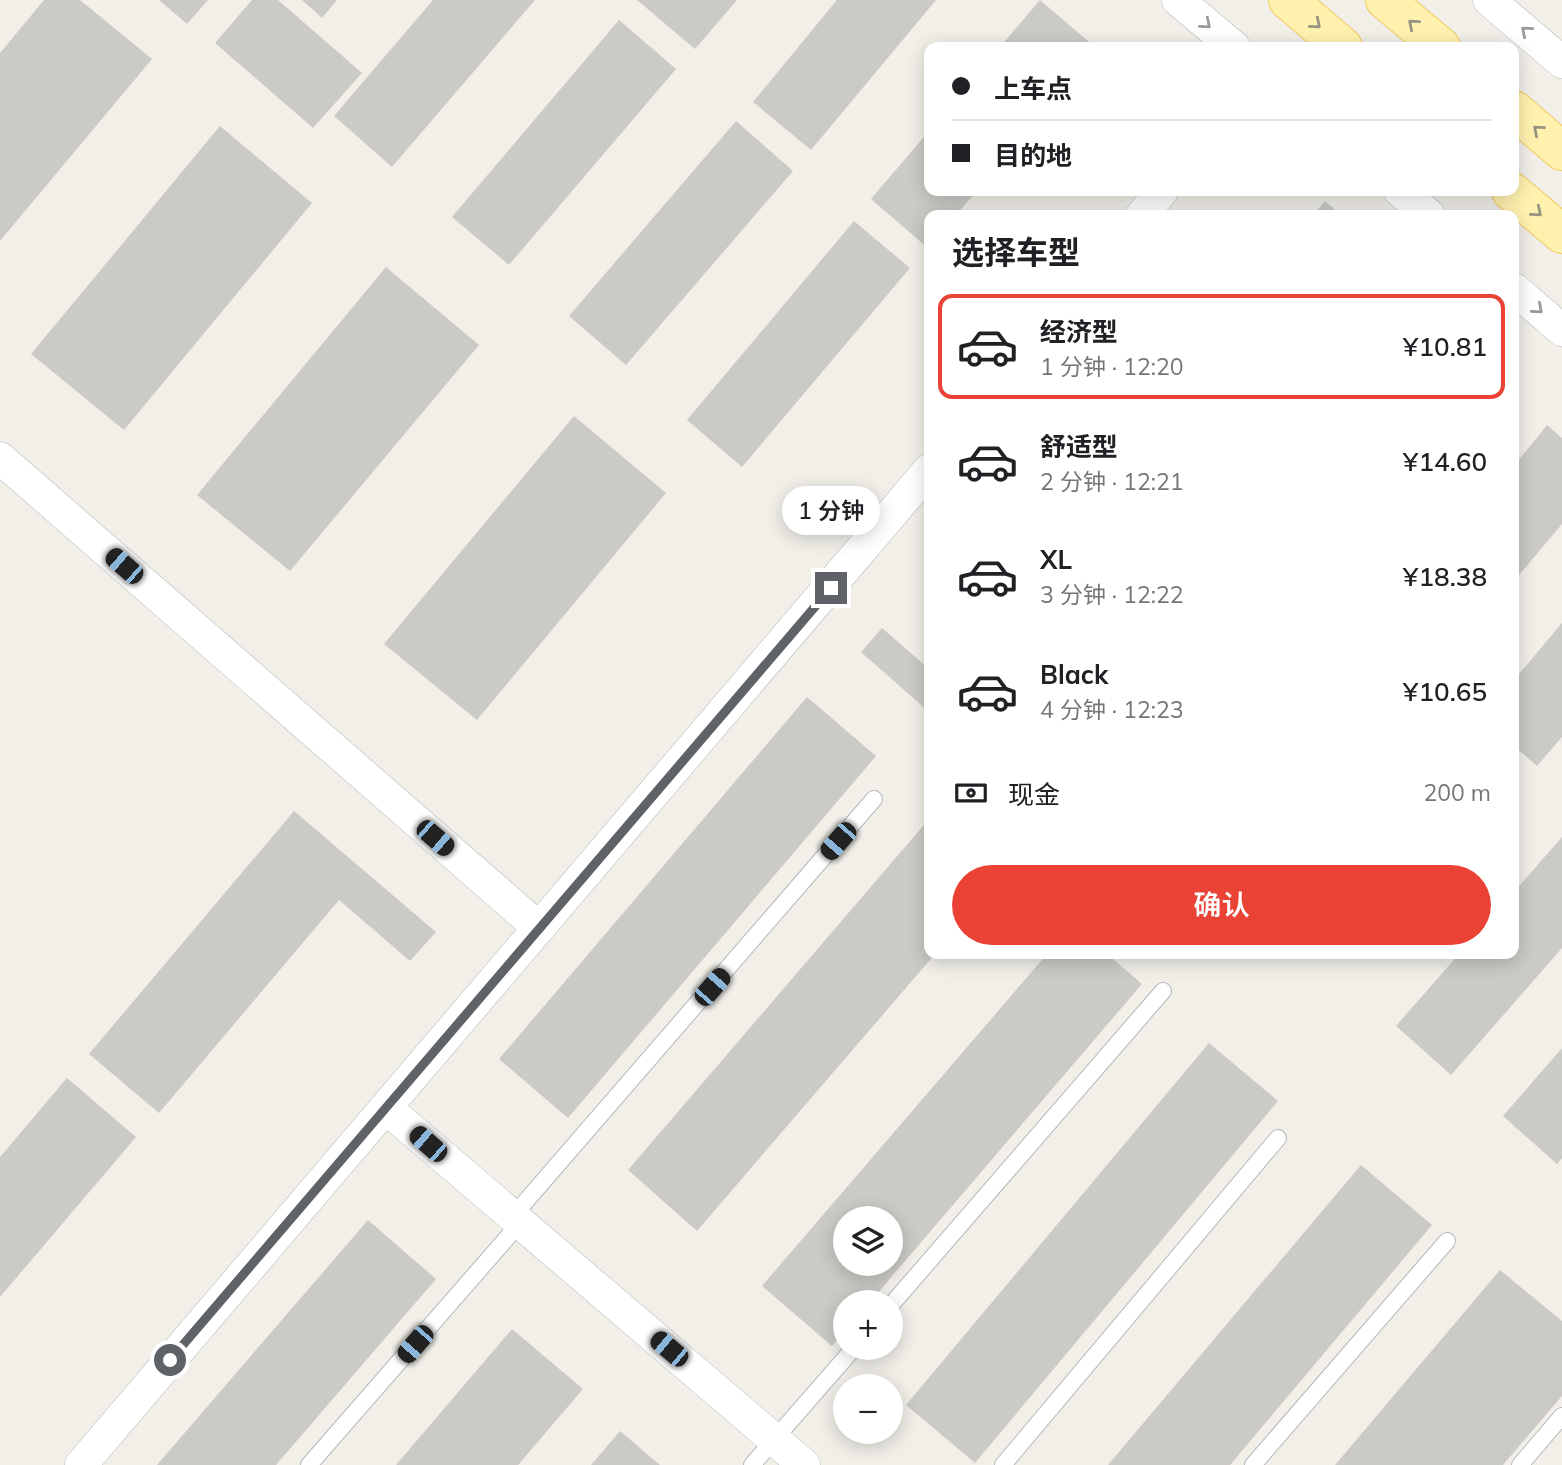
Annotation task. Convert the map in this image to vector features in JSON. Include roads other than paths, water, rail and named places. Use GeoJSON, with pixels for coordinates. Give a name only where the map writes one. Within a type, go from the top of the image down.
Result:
{"type":"FeatureCollection","features":[{"type":"Feature","properties":{"kind":"main road"},"geometry":{"type":"LineString","coordinates":[[1288,0],[1337,42]]}},
{"type":"Feature","properties":{"kind":"main road"},"geometry":{"type":"LineString","coordinates":[[1385,0],[1435,42]]}},
{"type":"Feature","properties":{"kind":"main road"},"geometry":{"type":"LineString","coordinates":[[1519,114],[1562,151]]}},
{"type":"Feature","properties":{"kind":"main road"},"geometry":{"type":"LineString","coordinates":[[1517,196],[1562,234]]}},
{"type":"Feature","properties":{"kind":"street"},"geometry":{"type":"LineString","coordinates":[[1178,0],[1228,42]]}},
{"type":"Feature","properties":{"kind":"street"},"geometry":{"type":"LineString","coordinates":[[1489,0],[1562,62]]}},
{"type":"Feature","properties":{"kind":"street"},"geometry":{"type":"LineString","coordinates":[[1146,210],[1158,196]]}},
{"type":"Feature","properties":{"kind":"street"},"geometry":{"type":"LineString","coordinates":[[1406,196],[1423,210]]}},
{"type":"Feature","properties":{"kind":"street"},"geometry":{"type":"LineString","coordinates":[[1519,293],[1562,330]]}},
{"type":"Feature","properties":{"kind":"street"},"geometry":{"type":"LineString","coordinates":[[0,458],[539,928]]}},
{"type":"Feature","properties":{"kind":"street"},"geometry":{"type":"LineString","coordinates":[[81,1465],[924,476]]}},
{"type":"Feature","properties":{"kind":"street"},"geometry":{"type":"LineString","coordinates":[[386,1108],[804,1465]]}},
{"type":"Feature","properties":{"kind":"lane"},"geometry":{"type":"LineString","coordinates":[[309,1465],[874,799]]}},
{"type":"Feature","properties":{"kind":"lane"},"geometry":{"type":"LineString","coordinates":[[903,1291],[1163,991]]}},
{"type":"Feature","properties":{"kind":"lane"},"geometry":{"type":"LineString","coordinates":[[1003,1465],[1278,1138]]}},
{"type":"Feature","properties":{"kind":"lane"},"geometry":{"type":"LineString","coordinates":[[1253,1465],[1447,1241]]}},
{"type":"Feature","properties":{"kind":"lane"},"geometry":{"type":"LineString","coordinates":[[752,1465],[844,1360]]}},
{"type":"Feature","properties":{"kind":"lane"},"geometry":{"type":"LineString","coordinates":[[1520,1465],[1562,1416]]}}]}
